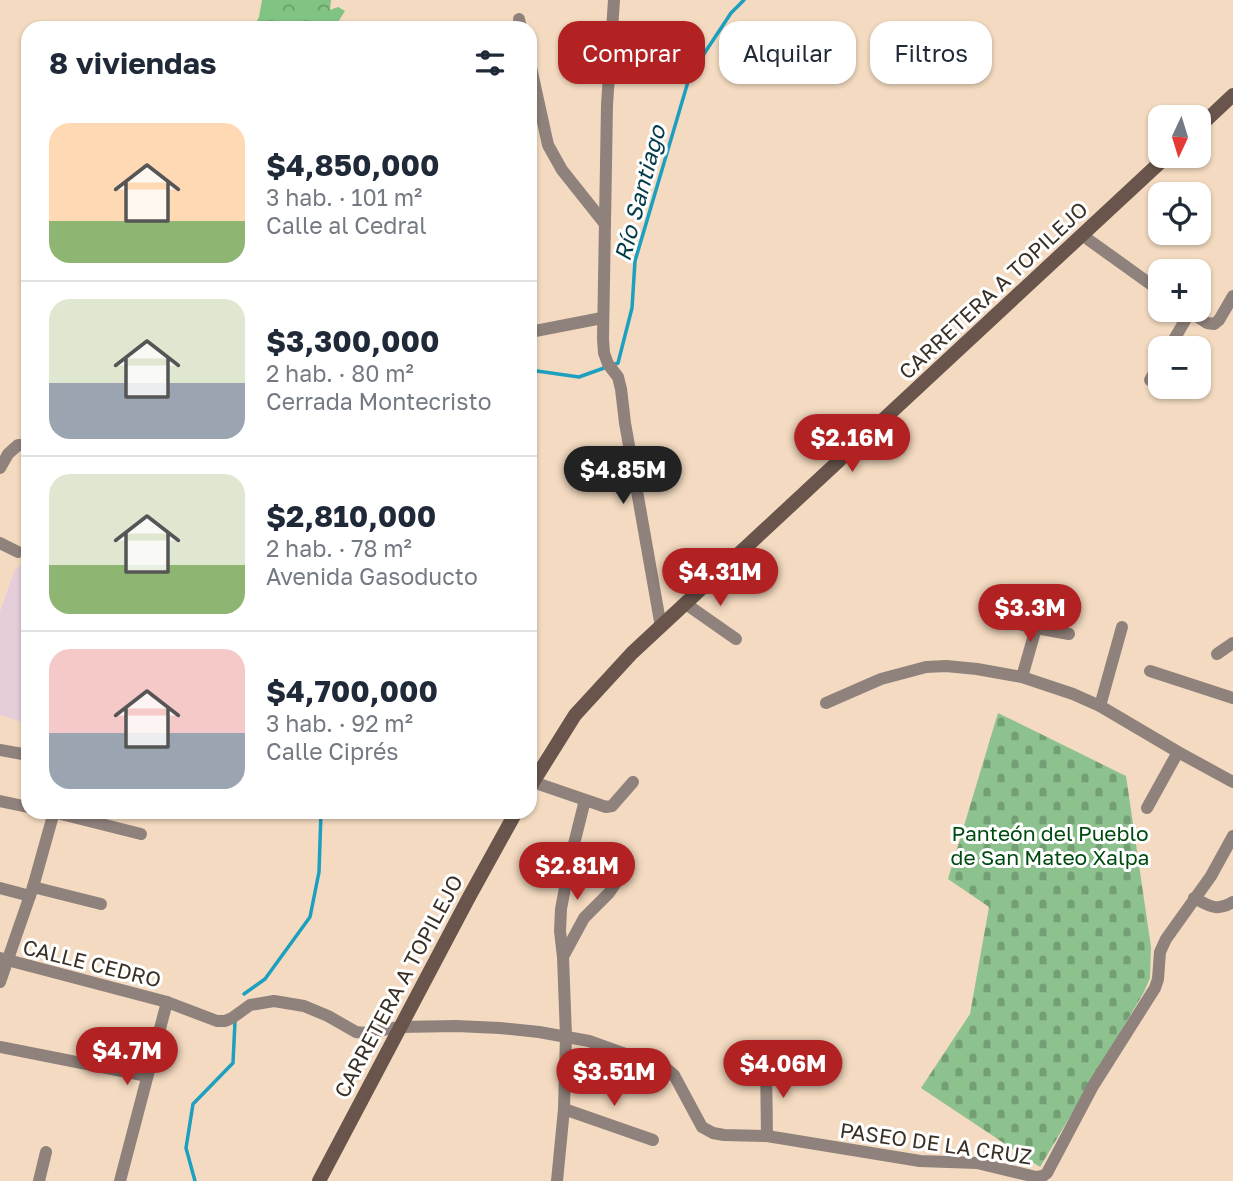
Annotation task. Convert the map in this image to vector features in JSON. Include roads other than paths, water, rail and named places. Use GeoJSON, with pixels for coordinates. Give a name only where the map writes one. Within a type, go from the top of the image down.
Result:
{"type":"FeatureCollection","features":[{"type":"Feature","properties":{"kind":"main road"},"geometry":{"type":"LineString","coordinates":[[1211,116],[1233,95]]}},
{"type":"Feature","properties":{"kind":"main road","name":"CARRETERA A TOPILEJO"},"geometry":{"type":"LineString","coordinates":[[537,776],[575,715],[632,653],[1154,168]]}},
{"type":"Feature","properties":{"kind":"main road","name":"CARRETERA A TOPILEJO"},"geometry":{"type":"LineString","coordinates":[[319,1181],[512,819]]}},
{"type":"Feature","properties":{"kind":"street"},"geometry":{"type":"LineString","coordinates":[[614,0],[607,105],[602,318],[604,353],[618,377],[661,627]]}},
{"type":"Feature","properties":{"kind":"street"},"geometry":{"type":"LineString","coordinates":[[537,94],[548,145],[562,170],[605,223]]}},
{"type":"Feature","properties":{"kind":"street"},"geometry":{"type":"LineString","coordinates":[[1082,235],[1148,282]]}},
{"type":"Feature","properties":{"kind":"street"},"geometry":{"type":"LineString","coordinates":[[1206,322],[1214,324],[1219,320],[1233,296]]}},
{"type":"Feature","properties":{"kind":"street"},"geometry":{"type":"LineString","coordinates":[[537,331],[602,318]]}},
{"type":"Feature","properties":{"kind":"street"},"geometry":{"type":"LineString","coordinates":[[0,468],[8,454],[21,445]]}},
{"type":"Feature","properties":{"kind":"street"},"geometry":{"type":"LineString","coordinates":[[0,543],[18,552]]}},
{"type":"Feature","properties":{"kind":"street"},"geometry":{"type":"LineString","coordinates":[[686,604],[736,639]]}},
{"type":"Feature","properties":{"kind":"street"},"geometry":{"type":"LineString","coordinates":[[998,619],[1069,634]]}},
{"type":"Feature","properties":{"kind":"street"},"geometry":{"type":"LineString","coordinates":[[1100,706],[1122,627]]}},
{"type":"Feature","properties":{"kind":"street"},"geometry":{"type":"LineString","coordinates":[[1022,677],[1035,628]]}},
{"type":"Feature","properties":{"kind":"street"},"geometry":{"type":"LineString","coordinates":[[1217,654],[1233,643]]}},
{"type":"Feature","properties":{"kind":"street"},"geometry":{"type":"LineString","coordinates":[[826,703],[881,679],[926,667],[967,668],[1022,677],[1100,706],[1233,782]]}},
{"type":"Feature","properties":{"kind":"street"},"geometry":{"type":"LineString","coordinates":[[1150,671],[1233,698]]}},
{"type":"Feature","properties":{"kind":"street"},"geometry":{"type":"LineString","coordinates":[[0,750],[21,754]]}},
{"type":"Feature","properties":{"kind":"street"},"geometry":{"type":"LineString","coordinates":[[1147,808],[1178,752]]}},
{"type":"Feature","properties":{"kind":"street"},"geometry":{"type":"LineString","coordinates":[[537,786],[606,807],[612,806],[633,782]]}},
{"type":"Feature","properties":{"kind":"street"},"geometry":{"type":"LineString","coordinates":[[557,1181],[564,1109],[566,1036],[561,909],[585,800]]}},
{"type":"Feature","properties":{"kind":"street"},"geometry":{"type":"LineString","coordinates":[[0,801],[21,806]]}},
{"type":"Feature","properties":{"kind":"street"},"geometry":{"type":"LineString","coordinates":[[0,982],[4,959],[31,892],[52,819]]}},
{"type":"Feature","properties":{"kind":"street"},"geometry":{"type":"LineString","coordinates":[[82,819],[141,834]]}},
{"type":"Feature","properties":{"kind":"street"},"geometry":{"type":"LineString","coordinates":[[1233,836],[1211,876],[1194,898],[1220,909],[1233,902]]}},
{"type":"Feature","properties":{"kind":"street"},"geometry":{"type":"LineString","coordinates":[[563,957],[584,918],[609,893],[626,868]]}},
{"type":"Feature","properties":{"kind":"street"},"geometry":{"type":"LineString","coordinates":[[0,888],[101,904]]}},
{"type":"Feature","properties":{"kind":"street","name":"PASEO DE LA CRUZ"},"geometry":{"type":"LineString","coordinates":[[167,1002],[217,1021],[232,1018],[250,1005],[274,1001],[304,1006],[356,1032],[364,1033],[400,1027],[500,1028],[566,1036],[589,1041],[667,1069],[674,1075],[702,1127],[713,1133],[767,1136],[920,1161],[977,1164],[1036,1177],[1047,1173],[1093,1086],[1155,988],[1160,952],[1194,898]]}},
{"type":"Feature","properties":{"kind":"street","name":"CALLE CEDRO"},"geometry":{"type":"LineString","coordinates":[[4,959],[167,1002]]}},
{"type":"Feature","properties":{"kind":"street"},"geometry":{"type":"LineString","coordinates":[[120,1181],[167,1002]]}},
{"type":"Feature","properties":{"kind":"street"},"geometry":{"type":"LineString","coordinates":[[0,1046],[147,1076]]}},
{"type":"Feature","properties":{"kind":"street"},"geometry":{"type":"LineString","coordinates":[[766,1064],[767,1136]]}},
{"type":"Feature","properties":{"kind":"street"},"geometry":{"type":"LineString","coordinates":[[564,1109],[653,1139]]}},
{"type":"Feature","properties":{"kind":"street"},"geometry":{"type":"LineString","coordinates":[[40,1181],[46,1152]]}},
{"type":"Feature","properties":{"kind":"waterway","name":"Río Santiago"},"geometry":{"type":"LineString","coordinates":[[537,371],[579,377],[618,363],[632,308],[635,261],[690,75],[731,13],[744,0]]}},
{"type":"Feature","properties":{"kind":"waterway","name":"Río Santiago"},"geometry":{"type":"LineString","coordinates":[[244,994],[265,979],[310,917],[319,872],[321,819]]}},
{"type":"Feature","properties":{"kind":"waterway","name":"Río Santiago"},"geometry":{"type":"LineString","coordinates":[[195,1181],[186,1148],[193,1104],[233,1063],[235,1021]]}},
{"type":"Feature","properties":{"kind":"park label","name":"Panteón del Pueblo de San Mateo Xalpa"},"geometry":{"type":"Point","coordinates":[1050,845]}}]}
